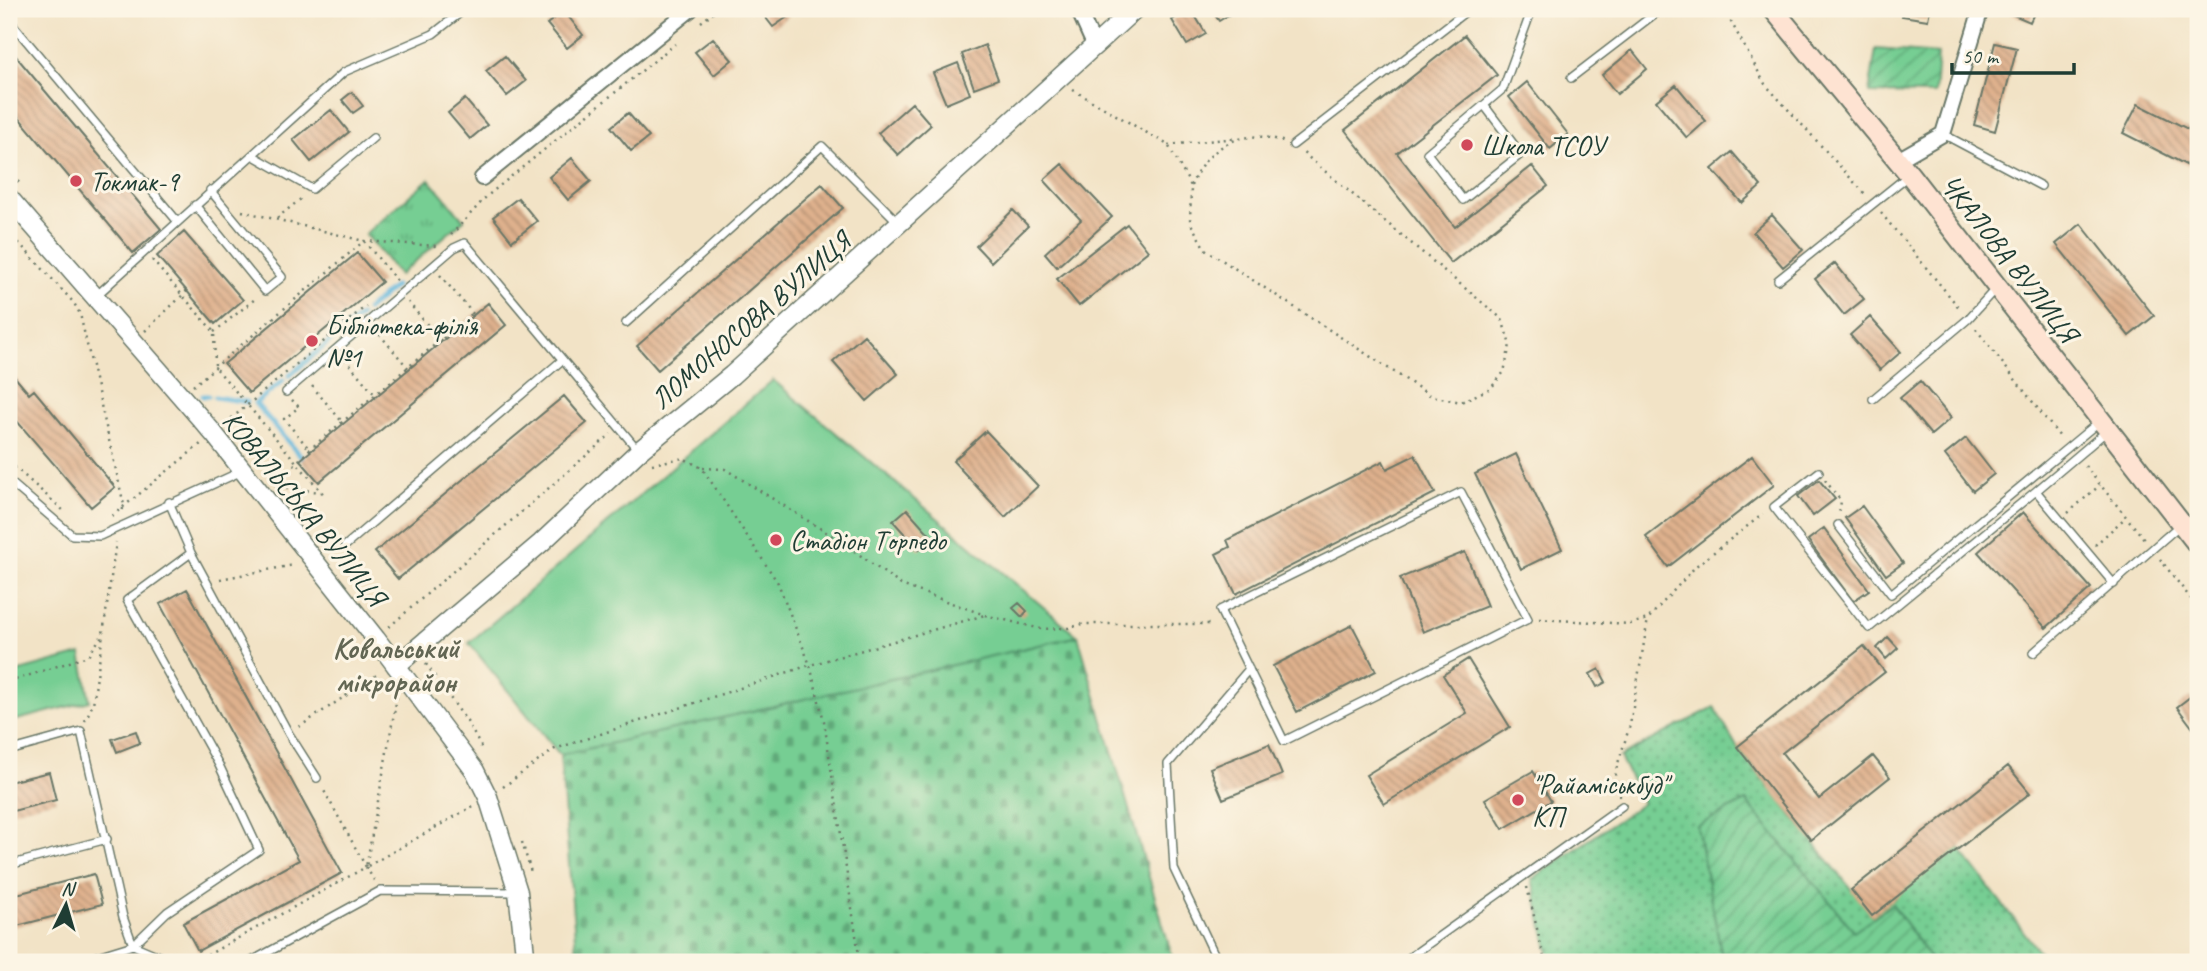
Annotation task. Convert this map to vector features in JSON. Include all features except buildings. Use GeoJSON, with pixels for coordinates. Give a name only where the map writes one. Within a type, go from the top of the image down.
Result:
{"type":"FeatureCollection","features":[{"type":"Feature","properties":{"kind":"main road","name":"ЧКАЛОВА ВУЛИЦЯ"},"geometry":{"type":"LineString","coordinates":[[1773,9],[1910,175],[2198,545]]}},
{"type":"Feature","properties":{"kind":"street"},"geometry":{"type":"LineString","coordinates":[[482,178],[691,9]]}},
{"type":"Feature","properties":{"kind":"street"},"geometry":{"type":"LineString","coordinates":[[1078,9],[1095,47]]}},
{"type":"Feature","properties":{"kind":"street","name":"ЛОМОНОСОВА ВУЛИЦЯ"},"geometry":{"type":"LineString","coordinates":[[396,666],[541,543],[639,451],[732,375],[1058,82],[1135,9]]}},
{"type":"Feature","properties":{"kind":"street"},"geometry":{"type":"LineString","coordinates":[[1896,160],[1943,134],[1981,9]]}},
{"type":"Feature","properties":{"kind":"street","name":"КОВАЛЬСЬКА ВУЛИЦЯ"},"geometry":{"type":"LineString","coordinates":[[9,198],[243,471],[475,771],[488,797],[518,892],[526,962]]}},
{"type":"Feature","properties":{"kind":"lane"},"geometry":{"type":"LineString","coordinates":[[93,298],[344,72],[433,34],[465,9]]}},
{"type":"Feature","properties":{"kind":"lane"},"geometry":{"type":"LineString","coordinates":[[1293,145],[1469,9]]}},
{"type":"Feature","properties":{"kind":"lane"},"geometry":{"type":"LineString","coordinates":[[1484,105],[1521,154],[1463,200],[1427,153],[1484,105],[1503,89],[1532,9]]}},
{"type":"Feature","properties":{"kind":"lane"},"geometry":{"type":"LineString","coordinates":[[1572,78],[1661,9]]}},
{"type":"Feature","properties":{"kind":"lane"},"geometry":{"type":"LineString","coordinates":[[9,20],[178,222]]}},
{"type":"Feature","properties":{"kind":"lane"},"geometry":{"type":"LineString","coordinates":[[1943,134],[2041,186]]}},
{"type":"Feature","properties":{"kind":"lane"},"geometry":{"type":"LineString","coordinates":[[252,155],[312,189],[373,138]]}},
{"type":"Feature","properties":{"kind":"lane"},"geometry":{"type":"LineString","coordinates":[[626,323],[822,146],[898,223]]}},
{"type":"Feature","properties":{"kind":"lane"},"geometry":{"type":"LineString","coordinates":[[1778,280],[1910,175]]}},
{"type":"Feature","properties":{"kind":"lane"},"geometry":{"type":"LineString","coordinates":[[195,205],[265,290],[282,277],[210,190]]}},
{"type":"Feature","properties":{"kind":"lane"},"geometry":{"type":"LineString","coordinates":[[286,392],[454,248],[466,243],[561,361],[639,451]]}},
{"type":"Feature","properties":{"kind":"lane"},"geometry":{"type":"LineString","coordinates":[[1873,398],[1968,319],[1997,287]]}},
{"type":"Feature","properties":{"kind":"lane"},"geometry":{"type":"LineString","coordinates":[[345,546],[561,361]]}},
{"type":"Feature","properties":{"kind":"lane"},"geometry":{"type":"LineString","coordinates":[[1819,472],[1774,507],[1868,628],[2036,491],[2105,425]]}},
{"type":"Feature","properties":{"kind":"lane"},"geometry":{"type":"LineString","coordinates":[[1838,525],[1891,594],[2105,425]]}},
{"type":"Feature","properties":{"kind":"lane"},"geometry":{"type":"LineString","coordinates":[[9,481],[72,535],[100,536],[118,525],[243,471]]}},
{"type":"Feature","properties":{"kind":"lane"},"geometry":{"type":"LineString","coordinates":[[2036,491],[2114,584]]}},
{"type":"Feature","properties":{"kind":"lane"},"geometry":{"type":"LineString","coordinates":[[1461,492],[1528,619],[1284,741],[1227,624],[1220,610],[1461,492]]}},
{"type":"Feature","properties":{"kind":"lane"},"geometry":{"type":"LineString","coordinates":[[169,502],[191,553],[289,734],[317,778]]}},
{"type":"Feature","properties":{"kind":"lane"},"geometry":{"type":"LineString","coordinates":[[2033,653],[2181,523]]}},
{"type":"Feature","properties":{"kind":"lane"},"geometry":{"type":"LineString","coordinates":[[78,962],[133,945],[167,912],[259,850],[219,765],[127,600],[191,553]]}},
{"type":"Feature","properties":{"kind":"lane"},"geometry":{"type":"LineString","coordinates":[[2137,563],[2144,569]]}},
{"type":"Feature","properties":{"kind":"lane"},"geometry":{"type":"LineString","coordinates":[[1218,962],[1174,869],[1168,764],[1249,669]]}},
{"type":"Feature","properties":{"kind":"lane"},"geometry":{"type":"LineString","coordinates":[[9,751],[81,730],[124,917],[133,945],[173,962]]}},
{"type":"Feature","properties":{"kind":"lane"},"geometry":{"type":"LineString","coordinates":[[1403,962],[1622,806]]}},
{"type":"Feature","properties":{"kind":"lane"},"geometry":{"type":"LineString","coordinates":[[9,865],[107,839]]}},
{"type":"Feature","properties":{"kind":"lane"},"geometry":{"type":"LineString","coordinates":[[250,962],[380,891],[518,892]]}},
{"type":"Feature","properties":{"kind":"path"},"geometry":{"type":"LineString","coordinates":[[697,26],[718,9]]}},
{"type":"Feature","properties":{"kind":"path"},"geometry":{"type":"LineString","coordinates":[[447,238],[466,222],[487,196],[676,43]]}},
{"type":"Feature","properties":{"kind":"path"},"geometry":{"type":"LineString","coordinates":[[1058,82],[1168,145],[1191,187]]}},
{"type":"Feature","properties":{"kind":"path"},"geometry":{"type":"LineString","coordinates":[[1168,145],[1248,136],[1271,137],[1293,145],[1502,318],[1510,345],[1504,372],[1491,388],[1461,401],[1431,396],[1205,249],[1190,222],[1191,187],[1200,167],[1216,150],[1248,136]]}},
{"type":"Feature","properties":{"kind":"path"},"geometry":{"type":"LineString","coordinates":[[276,219],[312,189]]}},
{"type":"Feature","properties":{"kind":"path"},"geometry":{"type":"LineString","coordinates":[[225,206],[363,241],[454,248]]}},
{"type":"Feature","properties":{"kind":"path"},"geometry":{"type":"LineString","coordinates":[[9,232],[74,303],[80,314],[124,505],[118,525],[93,704],[81,730]]}},
{"type":"Feature","properties":{"kind":"path"},"geometry":{"type":"LineString","coordinates":[[9,245],[16,240]]}},
{"type":"Feature","properties":{"kind":"path"},"geometry":{"type":"LineString","coordinates":[[363,241],[397,281]]}},
{"type":"Feature","properties":{"kind":"path"},"geometry":{"type":"LineString","coordinates":[[190,389],[363,241]]}},
{"type":"Feature","properties":{"kind":"path"},"geometry":{"type":"LineString","coordinates":[[428,255],[438,246]]}},
{"type":"Feature","properties":{"kind":"path"},"geometry":{"type":"LineString","coordinates":[[144,251],[214,332],[215,367],[326,497]]}},
{"type":"Feature","properties":{"kind":"path"},"geometry":{"type":"LineString","coordinates":[[272,487],[311,450],[473,314],[433,266]]}},
{"type":"Feature","properties":{"kind":"path"},"geometry":{"type":"LineString","coordinates":[[214,332],[265,290]]}},
{"type":"Feature","properties":{"kind":"path"},"geometry":{"type":"LineString","coordinates":[[145,331],[187,291]]}},
{"type":"Feature","properties":{"kind":"path"},"geometry":{"type":"LineString","coordinates":[[401,294],[441,341]]}},
{"type":"Feature","properties":{"kind":"path"},"geometry":{"type":"LineString","coordinates":[[224,425],[366,306]]}},
{"type":"Feature","properties":{"kind":"path"},"geometry":{"type":"LineString","coordinates":[[137,322],[153,341]]}},
{"type":"Feature","properties":{"kind":"path"},"geometry":{"type":"LineString","coordinates":[[369,322],[408,368]]}},
{"type":"Feature","properties":{"kind":"path"},"geometry":{"type":"LineString","coordinates":[[312,341],[317,347]]}},
{"type":"Feature","properties":{"kind":"path"},"geometry":{"type":"LineString","coordinates":[[337,349],[376,396]]}},
{"type":"Feature","properties":{"kind":"path"},"geometry":{"type":"LineString","coordinates":[[285,364],[290,370]]}},
{"type":"Feature","properties":{"kind":"path"},"geometry":{"type":"LineString","coordinates":[[304,377],[343,423]]}},
{"type":"Feature","properties":{"kind":"path"},"geometry":{"type":"LineString","coordinates":[[286,392],[299,407],[284,419],[311,450]]}},
{"type":"Feature","properties":{"kind":"path"},"geometry":{"type":"LineString","coordinates":[[381,618],[390,628],[618,428]]}},
{"type":"Feature","properties":{"kind":"path"},"geometry":{"type":"LineString","coordinates":[[107,521],[207,439]]}},
{"type":"Feature","properties":{"kind":"path"},"geometry":{"type":"LineString","coordinates":[[652,464],[683,458],[702,468],[725,469],[842,542],[901,584],[985,615],[1041,629],[1069,628],[1083,624],[1227,624]]}},
{"type":"Feature","properties":{"kind":"path"},"geometry":{"type":"LineString","coordinates":[[9,462],[69,515]]}},
{"type":"Feature","properties":{"kind":"path"},"geometry":{"type":"LineString","coordinates":[[702,468],[778,583],[810,665],[824,721],[860,962]]}},
{"type":"Feature","properties":{"kind":"path"},"geometry":{"type":"LineString","coordinates":[[1819,472],[1841,501],[1838,525]]}},
{"type":"Feature","properties":{"kind":"path"},"geometry":{"type":"LineString","coordinates":[[2060,520],[2100,485]]}},
{"type":"Feature","properties":{"kind":"path"},"geometry":{"type":"LineString","coordinates":[[272,487],[321,492]]}},
{"type":"Feature","properties":{"kind":"path"},"geometry":{"type":"LineString","coordinates":[[272,487],[280,497]]}},
{"type":"Feature","properties":{"kind":"path"},"geometry":{"type":"LineString","coordinates":[[1528,619],[1630,624],[1648,619],[1696,566],[1774,507]]}},
{"type":"Feature","properties":{"kind":"path"},"geometry":{"type":"LineString","coordinates":[[2087,552],[2126,517]]}},
{"type":"Feature","properties":{"kind":"path"},"geometry":{"type":"LineString","coordinates":[[209,582],[293,564],[302,574]]}},
{"type":"Feature","properties":{"kind":"path"},"geometry":{"type":"LineString","coordinates":[[502,787],[555,749],[810,665],[985,615]]}},
{"type":"Feature","properties":{"kind":"path"},"geometry":{"type":"LineString","coordinates":[[1622,806],[1615,773],[1630,726],[1648,619]]}},
{"type":"Feature","properties":{"kind":"path"},"geometry":{"type":"LineString","coordinates":[[9,682],[88,656],[103,634]]}},
{"type":"Feature","properties":{"kind":"path"},"geometry":{"type":"LineString","coordinates":[[434,654],[425,663],[468,723],[485,755]]}},
{"type":"Feature","properties":{"kind":"path"},"geometry":{"type":"LineString","coordinates":[[289,734],[380,673],[374,666]]}},
{"type":"Feature","properties":{"kind":"path"},"geometry":{"type":"LineString","coordinates":[[366,867],[398,695]]}},
{"type":"Feature","properties":{"kind":"path"},"geometry":{"type":"LineString","coordinates":[[317,778],[380,891]]}},
{"type":"Feature","properties":{"kind":"path"},"geometry":{"type":"LineString","coordinates":[[195,962],[476,804]]}},
{"type":"Feature","properties":{"kind":"path"},"geometry":{"type":"LineString","coordinates":[[521,840],[532,878]]}},
{"type":"Feature","properties":{"kind":"path"},"geometry":{"type":"LineString","coordinates":[[1525,874],[1545,962]]}},
{"type":"Feature","properties":{"kind":"green space"},"geometry":{"type":"Polygon","coordinates":[[[1876,49],[1938,54],[1935,94],[1869,93],[1876,49]]]}},
{"type":"Feature","properties":{"kind":"green space"},"geometry":{"type":"Polygon","coordinates":[[[429,179],[464,220],[399,275],[365,234],[429,179]]]}},
{"type":"Feature","properties":{"kind":"green space","name":"Стадіон Торпедо"},"geometry":{"type":"Polygon","coordinates":[[[773,380],[1078,636],[560,755],[469,643],[773,380]]]}},
{"type":"Feature","properties":{"kind":"green space"},"geometry":{"type":"Polygon","coordinates":[[[1078,636],[1174,962],[577,962],[560,755],[1078,636]]]}},
{"type":"Feature","properties":{"kind":"green space"},"geometry":{"type":"Polygon","coordinates":[[[81,654],[90,701],[9,722],[9,674],[81,654]]]}},
{"type":"Feature","properties":{"kind":"green space"},"geometry":{"type":"Polygon","coordinates":[[[1714,707],[1737,747],[1872,915],[1958,847],[2047,962],[1932,962],[1892,904],[1854,932],[1746,801],[1697,826],[1723,962],[1551,962],[1532,879],[1643,803],[1620,757],[1714,707]]]}},
{"type":"Feature","properties":{"kind":"green space"},"geometry":{"type":"Polygon","coordinates":[[[1746,801],[1854,931],[1892,904],[1932,962],[1723,962],[1697,826],[1746,801]]]}},
{"type":"Feature","properties":{"kind":"waterway"},"geometry":{"type":"LineString","coordinates":[[367,310],[395,286]]}},
{"type":"Feature","properties":{"kind":"waterway"},"geometry":{"type":"LineString","coordinates":[[289,376],[360,316]]}},
{"type":"Feature","properties":{"kind":"waterway"},"geometry":{"type":"LineString","coordinates":[[258,401],[283,381]]}},
{"type":"Feature","properties":{"kind":"waterway"},"geometry":{"type":"LineString","coordinates":[[203,396],[208,396]]}},
{"type":"Feature","properties":{"kind":"waterway"},"geometry":{"type":"LineString","coordinates":[[215,397],[247,402]]}},
{"type":"Feature","properties":{"kind":"waterway"},"geometry":{"type":"LineString","coordinates":[[255,403],[303,459]]}},
{"type":"Feature","properties":{"kind":"place","name":"Школа ТСОУ"},"geometry":{"type":"Point","coordinates":[1467,145]}},
{"type":"Feature","properties":{"kind":"place","name":"Токмак-9"},"geometry":{"type":"Point","coordinates":[76,181]}},
{"type":"Feature","properties":{"kind":"place","name":"Бібліотека-філія №1"},"geometry":{"type":"Point","coordinates":[312,341]}},
{"type":"Feature","properties":{"kind":"place","name":"Стадіон Торпедо"},"geometry":{"type":"Point","coordinates":[776,540]}},
{"type":"Feature","properties":{"kind":"place","name":"\"Райаміськбуд\" КП"},"geometry":{"type":"Point","coordinates":[1518,800]}},
{"type":"Feature","properties":{"kind":"district","name":"Ковальський мікрорайон"},"geometry":{"type":"Point","coordinates":[396,665]}}]}
